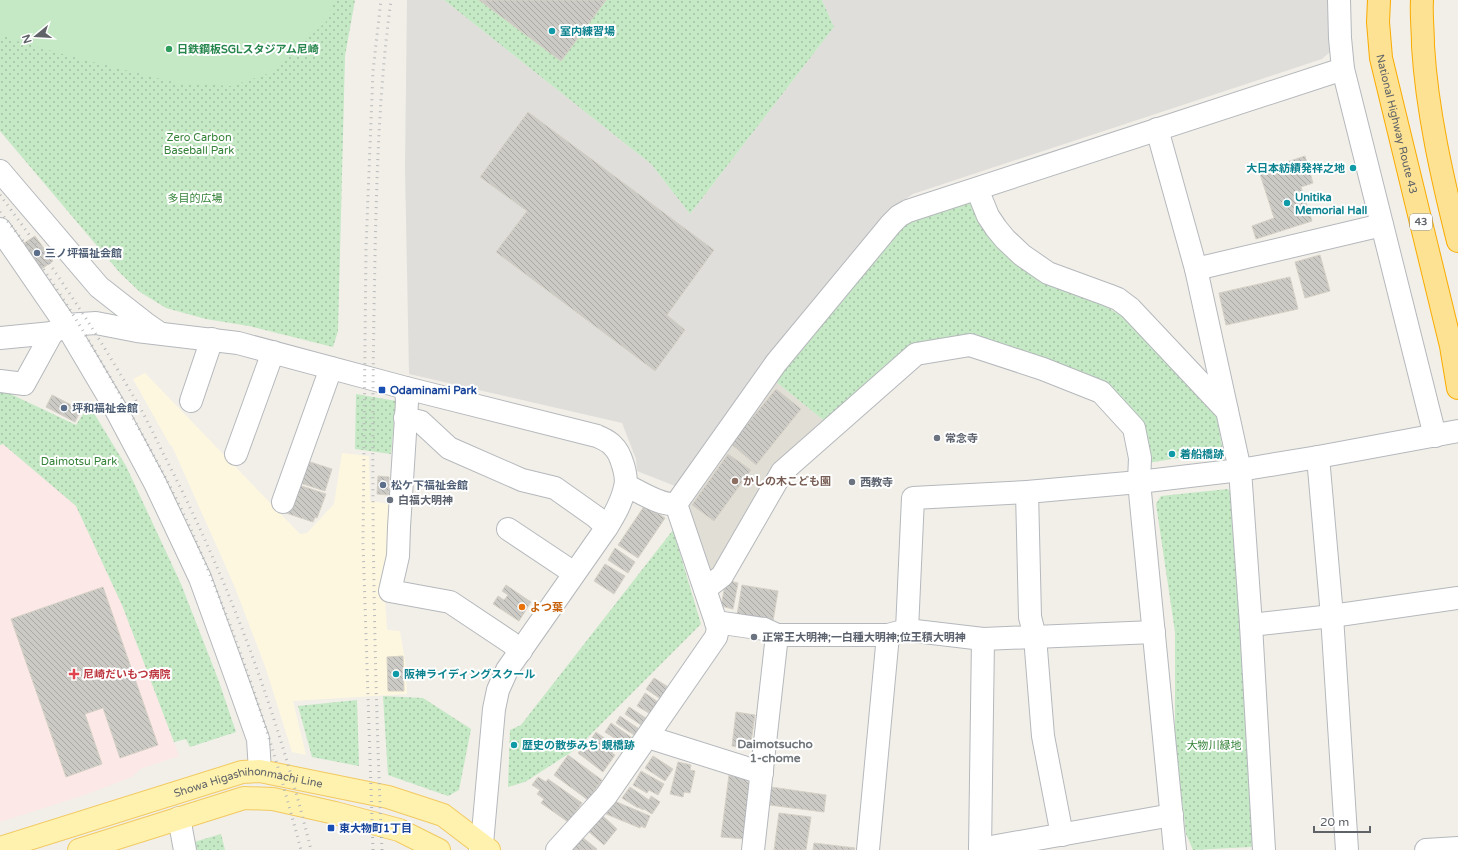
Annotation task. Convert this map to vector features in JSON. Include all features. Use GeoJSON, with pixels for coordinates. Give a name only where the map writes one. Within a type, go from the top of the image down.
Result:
{"type":"FeatureCollection","features":[{"type":"Feature","properties":{"kind":"highway","name":"National Highway Route 43"},"geometry":{"type":"LineString","coordinates":[[1379,0],[1378,22],[1381,58],[1451,346],[1458,388]]}},
{"type":"Feature","properties":{"kind":"highway"},"geometry":{"type":"LineString","coordinates":[[1422,0],[1424,56],[1428,100],[1458,241]]}},
{"type":"Feature","properties":{"kind":"main road","name":"Showa Higashihonmachi Line"},"geometry":{"type":"LineString","coordinates":[[0,848],[242,772],[260,771],[395,800],[443,816],[483,848]]}},
{"type":"Feature","properties":{"kind":"main road","name":"Showa Higashihonmachi Line"},"geometry":{"type":"LineString","coordinates":[[78,850],[244,798],[273,799],[335,813],[399,830],[439,850]]}},
{"type":"Feature","properties":{"kind":"street"},"geometry":{"type":"LineString","coordinates":[[1339,0],[1340,38],[1343,69],[1435,436]]}},
{"type":"Feature","properties":{"kind":"street"},"geometry":{"type":"LineString","coordinates":[[676,504],[776,363],[899,216],[908,211],[1343,69]]}},
{"type":"Feature","properties":{"kind":"street"},"geometry":{"type":"LineString","coordinates":[[1156,129],[1196,269],[1240,470],[1251,625],[1264,850]]}},
{"type":"Feature","properties":{"kind":"street"},"geometry":{"type":"LineString","coordinates":[[0,171],[99,287],[145,324],[161,334]]}},
{"type":"Feature","properties":{"kind":"street"},"geometry":{"type":"LineString","coordinates":[[977,189],[988,216],[996,228],[1022,255],[1048,273],[1118,299],[1130,308],[1227,411]]}},
{"type":"Feature","properties":{"kind":"street"},"geometry":{"type":"LineString","coordinates":[[1196,269],[1382,225]]}},
{"type":"Feature","properties":{"kind":"street"},"geometry":{"type":"LineString","coordinates":[[0,229],[59,329],[114,406],[155,483],[200,578],[258,739],[260,771]]}},
{"type":"Feature","properties":{"kind":"street"},"geometry":{"type":"LineString","coordinates":[[0,338],[96,324],[161,334],[238,343],[406,388],[598,436],[606,440],[614,447],[621,459],[626,485],[620,506],[608,527],[520,651],[498,690],[494,709],[483,848]]}},
{"type":"Feature","properties":{"kind":"street"},"geometry":{"type":"LineString","coordinates":[[0,381],[24,384],[59,329]]}},
{"type":"Feature","properties":{"kind":"street"},"geometry":{"type":"LineString","coordinates":[[191,401],[212,339]]}},
{"type":"Feature","properties":{"kind":"street"},"geometry":{"type":"LineString","coordinates":[[705,588],[722,576],[782,472],[916,354],[970,345],[1043,369],[1101,392],[1134,428],[1140,458],[1139,482],[1175,850]]}},
{"type":"Feature","properties":{"kind":"street"},"geometry":{"type":"LineString","coordinates":[[236,454],[273,352]]}},
{"type":"Feature","properties":{"kind":"street"},"geometry":{"type":"LineString","coordinates":[[283,502],[331,368]]}},
{"type":"Feature","properties":{"kind":"street"},"geometry":{"type":"LineString","coordinates":[[406,388],[398,556],[390,591],[450,602],[510,642],[520,651]]}},
{"type":"Feature","properties":{"kind":"street"},"geometry":{"type":"LineString","coordinates":[[405,418],[421,422],[450,448],[522,480],[555,488],[608,527]]}},
{"type":"Feature","properties":{"kind":"street"},"geometry":{"type":"LineString","coordinates":[[868,850],[898,632],[913,498],[1027,492],[1139,482],[1240,470],[1318,458],[1458,431]]}},
{"type":"Feature","properties":{"kind":"street"},"geometry":{"type":"LineString","coordinates":[[1318,458],[1332,616],[1347,850]]}},
{"type":"Feature","properties":{"kind":"street"},"geometry":{"type":"LineString","coordinates":[[626,485],[661,502],[676,504]]}},
{"type":"Feature","properties":{"kind":"street"},"geometry":{"type":"LineString","coordinates":[[1027,492],[1030,617],[1035,637],[1043,736],[1070,839]]}},
{"type":"Feature","properties":{"kind":"street"},"geometry":{"type":"LineString","coordinates":[[557,850],[606,796],[716,637],[718,629],[716,622],[676,504]]}},
{"type":"Feature","properties":{"kind":"street"},"geometry":{"type":"LineString","coordinates":[[508,529],[574,573]]}},
{"type":"Feature","properties":{"kind":"street"},"geometry":{"type":"LineString","coordinates":[[1251,625],[1332,616],[1458,598]]}},
{"type":"Feature","properties":{"kind":"street"},"geometry":{"type":"LineString","coordinates":[[716,622],[764,629],[777,635],[898,632],[983,639],[1154,632]]}},
{"type":"Feature","properties":{"kind":"street"},"geometry":{"type":"LineString","coordinates":[[754,850],[777,635]]}},
{"type":"Feature","properties":{"kind":"street"},"geometry":{"type":"LineString","coordinates":[[983,639],[980,850],[1070,839],[1172,815]]}},
{"type":"Feature","properties":{"kind":"street"},"geometry":{"type":"LineString","coordinates":[[648,737],[762,773]]}},
{"type":"Feature","properties":{"kind":"street"},"geometry":{"type":"LineString","coordinates":[[180,818],[185,850]]}},
{"type":"Feature","properties":{"kind":"street"},"geometry":{"type":"LineString","coordinates":[[71,826],[78,850]]}},
{"type":"Feature","properties":{"kind":"street"},"geometry":{"type":"LineString","coordinates":[[1426,850],[1458,848]]}},
{"type":"Feature","properties":{"kind":"shaded area"},"geometry":{"type":"Polygon","coordinates":[[[407,0],[444,0],[651,164],[690,214],[834,27],[822,0],[1329,0],[1331,51],[1322,59],[913,194],[889,210],[675,486],[637,471],[636,459],[622,423],[409,374],[405,168],[407,0]]]}},
{"type":"Feature","properties":{"kind":"shaded area","name":"阪神ライディングスクール"},"geometry":{"type":"Polygon","coordinates":[[[145,373],[300,534],[307,533],[334,504],[342,453],[369,456],[370,501],[390,504],[388,549],[384,583],[387,630],[400,631],[405,661],[407,694],[293,701],[306,755],[292,752],[266,669],[234,585],[172,446],[170,445],[133,379],[145,373]]]}},
{"type":"Feature","properties":{"kind":"shaded area","name":"かしの木こども園"},"geometry":{"type":"Polygon","coordinates":[[[775,381],[827,423],[719,571],[707,571],[687,509],[688,496],[775,381]]]}},
{"type":"Feature","properties":{"kind":"shaded area","name":"尼崎だいもつ病院"},"geometry":{"type":"Polygon","coordinates":[[[3,444],[76,506],[122,605],[179,756],[140,769],[132,777],[82,796],[0,822],[0,445],[3,444]]]}},
{"type":"Feature","properties":{"kind":"green space","name":"Zero Carbon Baseball Park"},"geometry":{"type":"Polygon","coordinates":[[[0,0],[355,0],[345,56],[338,331],[333,347],[249,326],[206,319],[166,308],[140,292],[120,273],[0,131],[0,0]]]}},
{"type":"Feature","properties":{"kind":"green space","name":"日鉄鋼板SGLスタジアム尼崎"},"geometry":{"type":"Polygon","coordinates":[[[0,0],[335,0],[326,22],[267,74],[231,86],[177,83],[73,57],[13,40],[0,34],[0,0]]]}},
{"type":"Feature","properties":{"kind":"green space"},"geometry":{"type":"Polygon","coordinates":[[[444,0],[822,0],[834,27],[690,214],[651,164],[444,0]]]}},
{"type":"Feature","properties":{"kind":"green space"},"geometry":{"type":"Polygon","coordinates":[[[967,199],[988,230],[1018,260],[1049,285],[1098,302],[1127,319],[1215,408],[1223,451],[1147,463],[1142,425],[970,335],[914,345],[827,423],[775,381],[901,222],[967,199]]]}},
{"type":"Feature","properties":{"kind":"green space","name":"Daimotsu Park"},"geometry":{"type":"Polygon","coordinates":[[[0,389],[76,425],[89,405],[126,466],[181,584],[218,679],[236,732],[190,747],[186,739],[174,742],[122,605],[76,506],[3,444],[0,445],[0,389]]]}},
{"type":"Feature","properties":{"kind":"green space"},"geometry":{"type":"Polygon","coordinates":[[[356,394],[396,401],[391,454],[355,449],[356,394]]]}},
{"type":"Feature","properties":{"kind":"green space","name":"大物川緑地"},"geometry":{"type":"Polygon","coordinates":[[[1228,489],[1235,496],[1259,839],[1251,847],[1193,850],[1186,834],[1175,743],[1175,632],[1156,504],[1161,496],[1228,489]]]}},
{"type":"Feature","properties":{"kind":"green space"},"geometry":{"type":"Polygon","coordinates":[[[673,530],[701,624],[576,749],[525,782],[508,787],[510,730],[521,725],[673,530]]]}},
{"type":"Feature","properties":{"kind":"green space"},"geometry":{"type":"Polygon","coordinates":[[[383,696],[423,698],[471,729],[459,790],[448,796],[388,775],[383,696]]]}},
{"type":"Feature","properties":{"kind":"green space"},"geometry":{"type":"Polygon","coordinates":[[[357,700],[359,766],[312,757],[298,706],[357,700]]]}},
{"type":"Feature","properties":{"kind":"green space"},"geometry":{"type":"Polygon","coordinates":[[[221,834],[225,850],[196,850],[194,842],[221,834]]]}},
{"type":"Feature","properties":{"kind":"building","name":"室内練習場"},"geometry":{"type":"Polygon","coordinates":[[[479,0],[606,0],[561,61],[479,0]]]}},
{"type":"Feature","properties":{"kind":"building"},"geometry":{"type":"Polygon","coordinates":[[[528,112],[714,250],[667,315],[685,330],[655,371],[496,252],[527,211],[480,177],[528,112]]]}},
{"type":"Feature","properties":{"kind":"building","name":"Unitika Memorial Hall"},"geometry":{"type":"Polygon","coordinates":[[[1305,156],[1313,183],[1301,187],[1312,221],[1256,239],[1252,226],[1274,218],[1259,171],[1305,156]]]}},
{"type":"Feature","properties":{"kind":"building","name":"三ノ坪福祉会館"},"geometry":{"type":"Polygon","coordinates":[[[35,236],[53,261],[40,270],[21,245],[35,236]]]}},
{"type":"Feature","properties":{"kind":"building"},"geometry":{"type":"Polygon","coordinates":[[[1320,255],[1330,291],[1305,298],[1295,262],[1320,255]]]}},
{"type":"Feature","properties":{"kind":"building"},"geometry":{"type":"Polygon","coordinates":[[[1290,277],[1298,309],[1226,325],[1219,293],[1290,277]]]}},
{"type":"Feature","properties":{"kind":"building"},"geometry":{"type":"Polygon","coordinates":[[[776,389],[801,409],[756,465],[731,444],[776,389]]]}},
{"type":"Feature","properties":{"kind":"building","name":"坪和福祉会館"},"geometry":{"type":"Polygon","coordinates":[[[52,395],[81,410],[75,422],[46,407],[52,395]]]}},
{"type":"Feature","properties":{"kind":"building"},"geometry":{"type":"Polygon","coordinates":[[[728,454],[751,470],[714,521],[692,505],[728,454]]]}},
{"type":"Feature","properties":{"kind":"building"},"geometry":{"type":"Polygon","coordinates":[[[304,460],[332,469],[325,491],[297,482],[304,460]]]}},
{"type":"Feature","properties":{"kind":"building","name":"松ケ下福祉会館"},"geometry":{"type":"Polygon","coordinates":[[[378,476],[389,477],[389,495],[377,494],[378,476]]]}},
{"type":"Feature","properties":{"kind":"building"},"geometry":{"type":"Polygon","coordinates":[[[296,484],[326,494],[317,518],[315,517],[313,522],[286,513],[296,484]]]}},
{"type":"Feature","properties":{"kind":"building"},"geometry":{"type":"Polygon","coordinates":[[[645,505],[665,518],[638,558],[618,545],[645,505]]]}},
{"type":"Feature","properties":{"kind":"building"},"geometry":{"type":"Polygon","coordinates":[[[615,548],[635,562],[628,573],[608,560],[615,548]]]}},
{"type":"Feature","properties":{"kind":"building"},"geometry":{"type":"Polygon","coordinates":[[[605,564],[625,576],[614,594],[594,581],[605,564]]]}},
{"type":"Feature","properties":{"kind":"building"},"geometry":{"type":"Polygon","coordinates":[[[726,580],[738,583],[733,609],[721,606],[726,580]]]}},
{"type":"Feature","properties":{"kind":"building"},"geometry":{"type":"Polygon","coordinates":[[[506,585],[531,602],[519,621],[493,604],[498,596],[504,600],[508,595],[502,591],[506,585]]]}},
{"type":"Feature","properties":{"kind":"building"},"geometry":{"type":"Polygon","coordinates":[[[742,585],[778,591],[773,621],[737,615],[742,585]]]}},
{"type":"Feature","properties":{"kind":"building"},"geometry":{"type":"Polygon","coordinates":[[[103,587],[158,745],[120,758],[103,708],[85,714],[102,764],[66,777],[11,619],[103,587]]]}},
{"type":"Feature","properties":{"kind":"building","name":"阪神ライディングスクール"},"geometry":{"type":"Polygon","coordinates":[[[403,656],[404,691],[388,691],[387,657],[403,656]]]}},
{"type":"Feature","properties":{"kind":"building"},"geometry":{"type":"Polygon","coordinates":[[[654,678],[673,690],[665,702],[646,689],[654,678]]]}},
{"type":"Feature","properties":{"kind":"building"},"geometry":{"type":"Polygon","coordinates":[[[645,693],[661,704],[654,716],[637,706],[645,693]]]}},
{"type":"Feature","properties":{"kind":"building"},"geometry":{"type":"Polygon","coordinates":[[[629,707],[652,722],[647,729],[625,714],[629,707]]]}},
{"type":"Feature","properties":{"kind":"building"},"geometry":{"type":"Polygon","coordinates":[[[736,712],[755,715],[750,749],[732,746],[736,712]]]}},
{"type":"Feature","properties":{"kind":"building"},"geometry":{"type":"Polygon","coordinates":[[[620,716],[645,733],[640,739],[616,723],[620,716]]]}},
{"type":"Feature","properties":{"kind":"building"},"geometry":{"type":"Polygon","coordinates":[[[611,723],[638,742],[633,750],[605,732],[611,723]]]}},
{"type":"Feature","properties":{"kind":"building"},"geometry":{"type":"Polygon","coordinates":[[[596,732],[617,747],[612,753],[615,755],[603,772],[578,753],[581,749],[583,751],[596,732]]]}},
{"type":"Feature","properties":{"kind":"building"},"geometry":{"type":"Polygon","coordinates":[[[568,755],[602,780],[588,800],[554,775],[568,755]]]}},
{"type":"Feature","properties":{"kind":"building"},"geometry":{"type":"Polygon","coordinates":[[[653,756],[673,769],[665,781],[645,768],[653,756]]]}},
{"type":"Feature","properties":{"kind":"building"},"geometry":{"type":"Polygon","coordinates":[[[678,762],[691,765],[690,770],[695,771],[690,793],[684,792],[683,797],[670,794],[678,762]]]}},
{"type":"Feature","properties":{"kind":"building"},"geometry":{"type":"Polygon","coordinates":[[[641,771],[664,784],[658,795],[649,790],[647,793],[633,785],[641,771]]]}},
{"type":"Feature","properties":{"kind":"building"},"geometry":{"type":"Polygon","coordinates":[[[729,775],[743,777],[751,786],[745,839],[721,837],[729,775]]]}},
{"type":"Feature","properties":{"kind":"building"},"geometry":{"type":"Polygon","coordinates":[[[538,777],[546,782],[548,779],[582,803],[568,822],[541,803],[544,799],[537,794],[540,790],[532,785],[538,777]]]}},
{"type":"Feature","properties":{"kind":"building"},"geometry":{"type":"Polygon","coordinates":[[[630,787],[649,800],[651,796],[660,802],[652,814],[644,809],[638,808],[622,798],[630,787]]]}},
{"type":"Feature","properties":{"kind":"building"},"geometry":{"type":"Polygon","coordinates":[[[771,787],[826,795],[824,812],[769,805],[771,787]]]}},
{"type":"Feature","properties":{"kind":"building"},"geometry":{"type":"Polygon","coordinates":[[[612,800],[650,816],[645,828],[641,826],[640,828],[606,814],[612,800]]]}},
{"type":"Feature","properties":{"kind":"building"},"geometry":{"type":"Polygon","coordinates":[[[779,813],[811,817],[806,850],[774,850],[779,813]]]}},
{"type":"Feature","properties":{"kind":"building"},"geometry":{"type":"Polygon","coordinates":[[[602,815],[617,829],[604,845],[588,831],[602,815]]]}},
{"type":"Feature","properties":{"kind":"building"},"geometry":{"type":"Polygon","coordinates":[[[582,837],[597,849],[571,850],[582,837]]]}},
{"type":"Feature","properties":{"kind":"building"},"geometry":{"type":"Polygon","coordinates":[[[814,843],[855,848],[854,850],[813,850],[814,843]]]}},
{"type":"Feature","properties":{"kind":"railway"},"geometry":{"type":"LineString","coordinates":[[373,850],[363,544],[366,247],[373,71],[381,0]]}},
{"type":"Feature","properties":{"kind":"railway"},"geometry":{"type":"LineString","coordinates":[[382,850],[374,581],[373,378],[378,155],[386,39],[391,0]]}},
{"type":"Feature","properties":{"kind":"railway"},"geometry":{"type":"LineString","coordinates":[[0,195],[69,293],[117,368],[146,418],[189,506],[211,553],[250,650],[283,749],[311,850]]}},
{"type":"Feature","properties":{"kind":"railway"},"geometry":{"type":"LineString","coordinates":[[0,212],[33,254],[63,299],[105,368],[172,489],[201,552],[239,648],[272,748],[301,850]]}},
{"type":"Feature","properties":{"kind":"place","name":"室内練習場"},"geometry":{"type":"Point","coordinates":[552,31]}},
{"type":"Feature","properties":{"kind":"place","name":"日鉄鋼板SGLスタジアム尼崎"},"geometry":{"type":"Point","coordinates":[169,49]}},
{"type":"Feature","properties":{"kind":"place","name":"大日本紡績発祥之地"},"geometry":{"type":"Point","coordinates":[1353,168]}},
{"type":"Feature","properties":{"kind":"place","name":"Unitika Memorial Hall"},"geometry":{"type":"Point","coordinates":[1287,203]}},
{"type":"Feature","properties":{"kind":"place","name":"三ノ坪福祉会館"},"geometry":{"type":"Point","coordinates":[37,253]}},
{"type":"Feature","properties":{"kind":"place","name":"Odaminami Park"},"geometry":{"type":"Point","coordinates":[382,390]}},
{"type":"Feature","properties":{"kind":"place","name":"坪和福祉会館"},"geometry":{"type":"Point","coordinates":[64,408]}},
{"type":"Feature","properties":{"kind":"place","name":"常念寺"},"geometry":{"type":"Point","coordinates":[937,438]}},
{"type":"Feature","properties":{"kind":"place","name":"着船橋跡"},"geometry":{"type":"Point","coordinates":[1172,454]}},
{"type":"Feature","properties":{"kind":"place","name":"かしの木こども園"},"geometry":{"type":"Point","coordinates":[735,481]}},
{"type":"Feature","properties":{"kind":"place","name":"西教寺"},"geometry":{"type":"Point","coordinates":[852,482]}},
{"type":"Feature","properties":{"kind":"place","name":"松ケ下福祉会館"},"geometry":{"type":"Point","coordinates":[383,485]}},
{"type":"Feature","properties":{"kind":"place","name":"白福大明神"},"geometry":{"type":"Point","coordinates":[390,500]}},
{"type":"Feature","properties":{"kind":"place","name":"よつ葉"},"geometry":{"type":"Point","coordinates":[522,607]}},
{"type":"Feature","properties":{"kind":"place","name":"正常王大明神;一白種大明神;位王積大明神"},"geometry":{"type":"Point","coordinates":[754,637]}},
{"type":"Feature","properties":{"kind":"place","name":"尼崎だいもつ病院"},"geometry":{"type":"Point","coordinates":[74,674]}},
{"type":"Feature","properties":{"kind":"place","name":"阪神ライディングスクール"},"geometry":{"type":"Point","coordinates":[396,674]}},
{"type":"Feature","properties":{"kind":"place","name":"歴史の散歩みち 蜆橋跡"},"geometry":{"type":"Point","coordinates":[514,745]}},
{"type":"Feature","properties":{"kind":"place","name":"東大物町1丁目"},"geometry":{"type":"Point","coordinates":[331,828]}},
{"type":"Feature","properties":{"kind":"district","name":"Daimotsucho 1-chome"},"geometry":{"type":"Point","coordinates":[775,751]}},
{"type":"Feature","properties":{"kind":"park label","name":"多目的広場"},"geometry":{"type":"Point","coordinates":[195,198]}}]}
